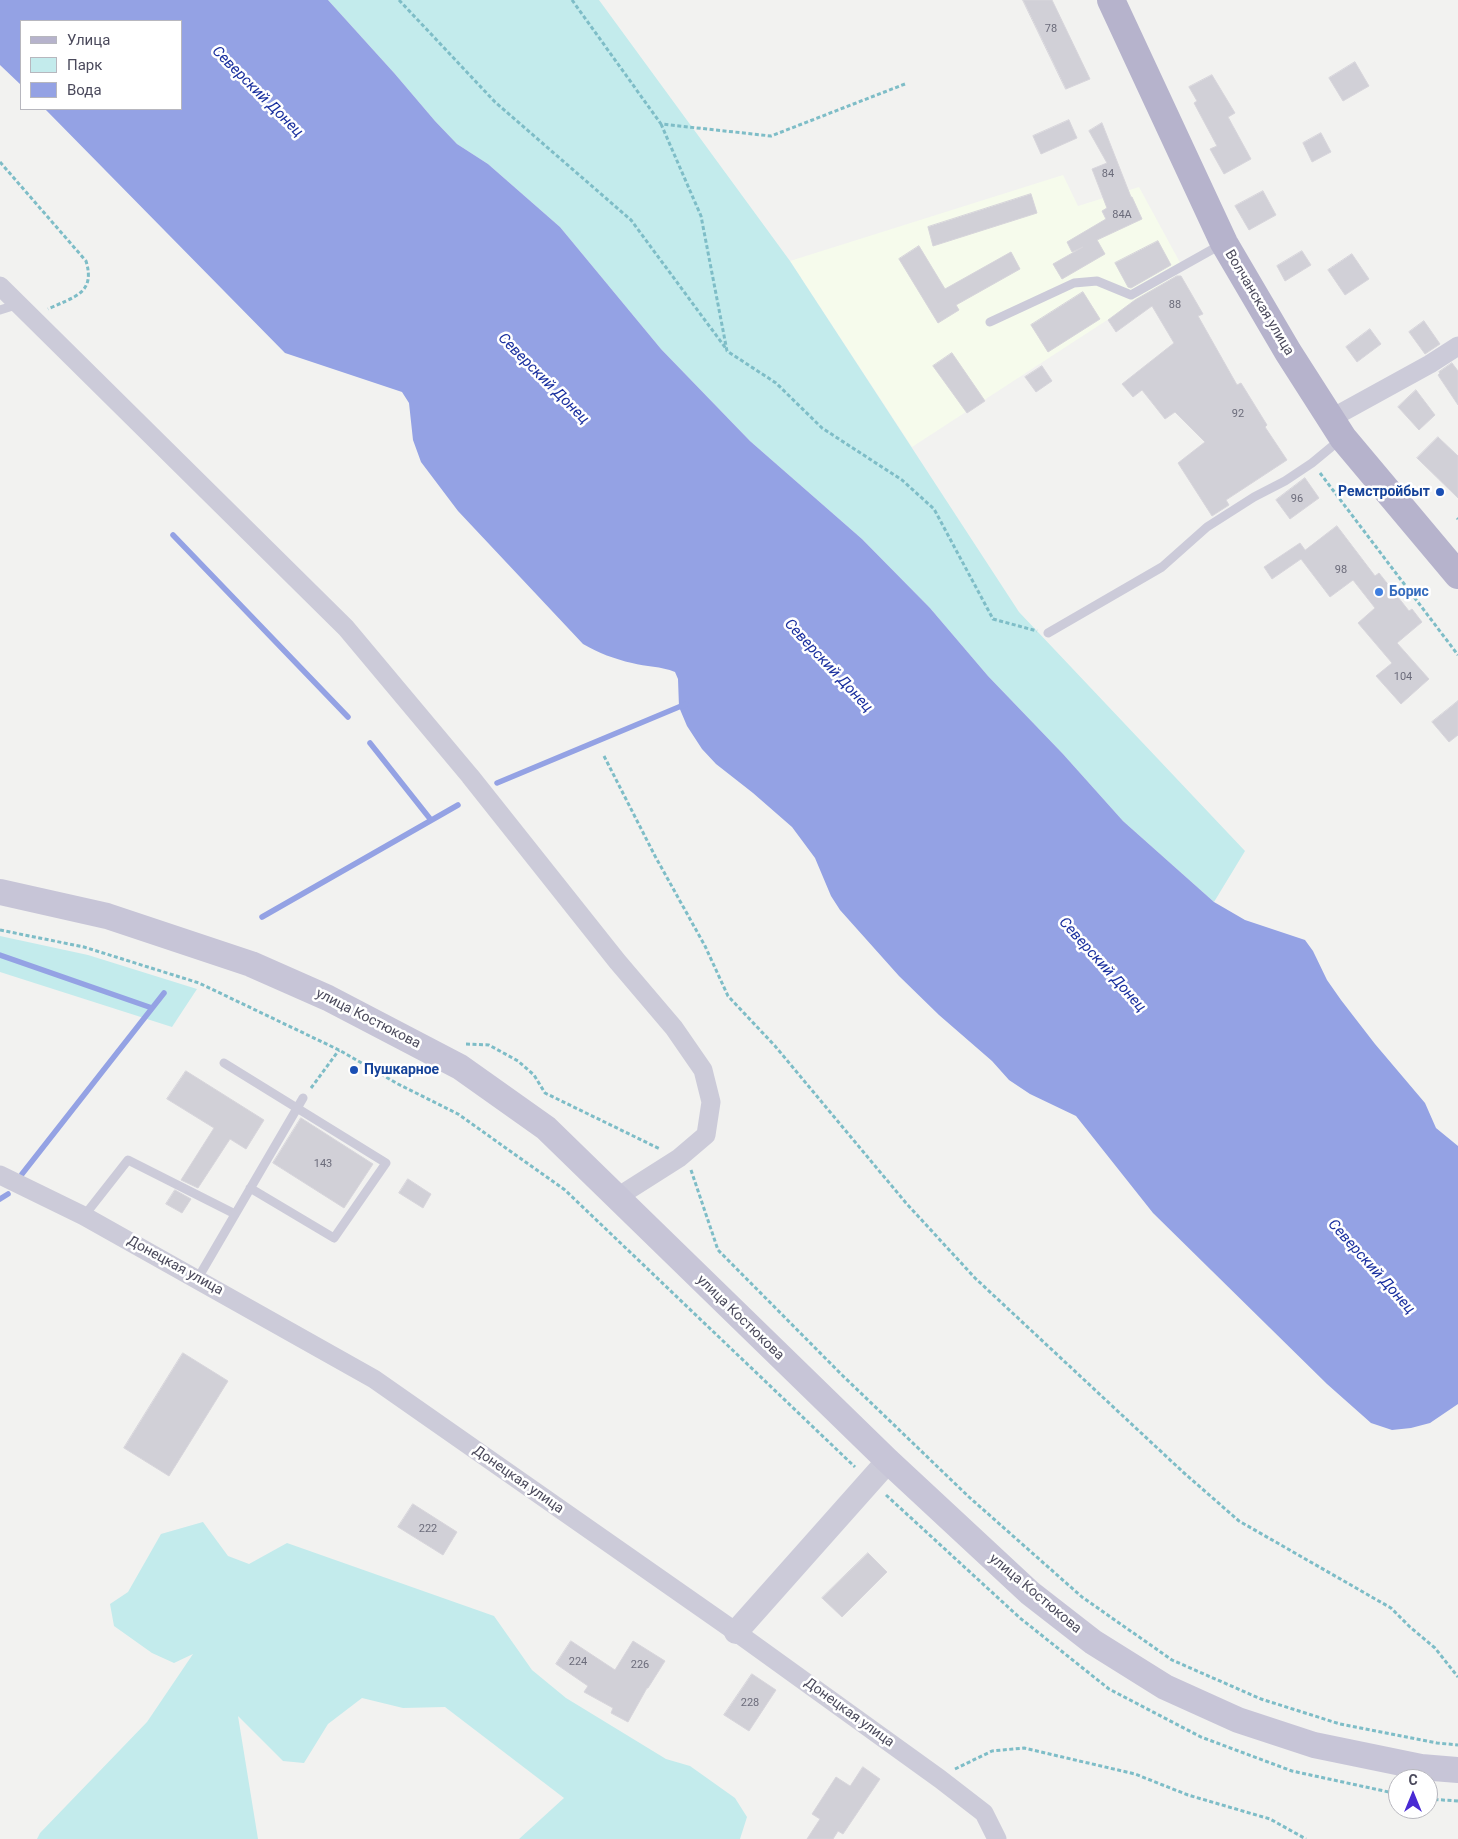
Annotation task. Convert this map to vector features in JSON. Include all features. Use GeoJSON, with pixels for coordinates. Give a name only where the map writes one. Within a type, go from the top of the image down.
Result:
{"type":"FeatureCollection","features":[{"type":"Feature","properties":{"kind":"main road","name":"Волчанская улица"},"geometry":{"type":"LineString","coordinates":[[1111,0],[1224,244],[1336,429],[1458,575]]}},
{"type":"Feature","properties":{"kind":"main road","name":"улица Костюкова"},"geometry":{"type":"LineString","coordinates":[[0,892],[107,916],[252,964],[328,998],[460,1067],[546,1128],[888,1462],[1030,1594],[1093,1642],[1165,1686],[1238,1720],[1314,1745],[1421,1768],[1458,1770]]}},
{"type":"Feature","properties":{"kind":"street"},"geometry":{"type":"LineString","coordinates":[[0,286],[346,628],[470,776],[617,961],[674,1028],[703,1070],[711,1102],[706,1135],[679,1158],[616,1198]]}},
{"type":"Feature","properties":{"kind":"street"},"geometry":{"type":"LineString","coordinates":[[1336,429],[1458,346]]}},
{"type":"Feature","properties":{"kind":"street","name":"Донецкая улица"},"geometry":{"type":"LineString","coordinates":[[0,1175],[84,1216],[198,1278],[374,1379],[736,1632],[940,1779],[984,1813],[997,1839]]}},
{"type":"Feature","properties":{"kind":"street"},"geometry":{"type":"LineString","coordinates":[[736,1632],[888,1462]]}},
{"type":"Feature","properties":{"kind":"lane"},"geometry":{"type":"LineString","coordinates":[[990,322],[1074,283],[1097,281],[1131,295],[1224,244]]}},
{"type":"Feature","properties":{"kind":"lane"},"geometry":{"type":"LineString","coordinates":[[0,310],[26,311]]}},
{"type":"Feature","properties":{"kind":"lane"},"geometry":{"type":"LineString","coordinates":[[1048,634],[1162,567],[1207,527],[1312,463],[1336,429]]}},
{"type":"Feature","properties":{"kind":"lane"},"geometry":{"type":"LineString","coordinates":[[224,1063],[386,1163],[334,1238],[250,1188]]}},
{"type":"Feature","properties":{"kind":"lane"},"geometry":{"type":"LineString","coordinates":[[198,1278],[303,1098]]}},
{"type":"Feature","properties":{"kind":"lane"},"geometry":{"type":"LineString","coordinates":[[84,1216],[128,1160],[235,1214]]}},
{"type":"Feature","properties":{"kind":"path"},"geometry":{"type":"LineString","coordinates":[[399,0],[495,102],[631,220],[727,351],[776,383],[822,428],[902,480],[934,509],[992,618],[1048,634]]}},
{"type":"Feature","properties":{"kind":"path"},"geometry":{"type":"LineString","coordinates":[[572,0],[661,124],[701,216],[727,351]]}},
{"type":"Feature","properties":{"kind":"path"},"geometry":{"type":"LineString","coordinates":[[661,124],[771,136],[905,84]]}},
{"type":"Feature","properties":{"kind":"path"},"geometry":{"type":"LineString","coordinates":[[0,162],[78,250],[86,261],[89,271],[88,283],[84,291],[26,311]]}},
{"type":"Feature","properties":{"kind":"path"},"geometry":{"type":"LineString","coordinates":[[1312,463],[1458,655]]}},
{"type":"Feature","properties":{"kind":"path"},"geometry":{"type":"LineString","coordinates":[[604,756],[655,856],[705,946],[728,996],[775,1046],[906,1203],[975,1278],[1183,1472],[1239,1521],[1391,1608],[1434,1648],[1458,1677]]}},
{"type":"Feature","properties":{"kind":"path"},"geometry":{"type":"LineString","coordinates":[[0,930],[84,947],[199,983],[338,1050],[398,1084],[458,1114],[565,1190],[870,1481]]}},
{"type":"Feature","properties":{"kind":"path"},"geometry":{"type":"LineString","coordinates":[[465,1044],[489,1045],[518,1062],[534,1075],[545,1093],[679,1158],[691,1169],[718,1250],[842,1375],[969,1497],[1082,1597],[1172,1660],[1261,1699],[1340,1724],[1437,1743],[1458,1745]]}},
{"type":"Feature","properties":{"kind":"path"},"geometry":{"type":"LineString","coordinates":[[303,1098],[338,1050]]}},
{"type":"Feature","properties":{"kind":"path"},"geometry":{"type":"LineString","coordinates":[[940,1779],[962,1765],[992,1751],[1024,1748],[1135,1774],[1188,1796],[1270,1819],[1306,1839]]}},
{"type":"Feature","properties":{"kind":"path"},"geometry":{"type":"LineString","coordinates":[[1438,1799],[1458,1801]]}},
{"type":"Feature","properties":{"kind":"shaded area"},"geometry":{"type":"Polygon","coordinates":[[[1063,175],[1078,206],[1139,187],[1184,270],[912,447],[790,261],[1063,175]]]}},
{"type":"Feature","properties":{"kind":"green space"},"geometry":{"type":"Polygon","coordinates":[[[328,0],[599,0],[790,261],[1019,612],[1245,851],[1214,902],[1123,821],[1063,754],[988,676],[930,608],[862,539],[750,441],[661,349],[560,227],[488,164],[457,144],[328,0]]]}},
{"type":"Feature","properties":{"kind":"green space"},"geometry":{"type":"Polygon","coordinates":[[[0,936],[88,955],[197,989],[172,1027],[0,972],[0,936]]]}},
{"type":"Feature","properties":{"kind":"green space"},"geometry":{"type":"Polygon","coordinates":[[[203,1522],[228,1556],[249,1564],[287,1543],[494,1616],[532,1670],[566,1698],[666,1759],[690,1766],[735,1798],[747,1817],[740,1839],[519,1839],[564,1798],[445,1707],[403,1708],[362,1698],[328,1724],[304,1763],[283,1761],[238,1716],[258,1839],[37,1839],[40,1833],[147,1722],[193,1654],[174,1663],[152,1653],[114,1626],[110,1604],[128,1592],[161,1534],[203,1522]]]}},
{"type":"Feature","properties":{"kind":"water","name":"Северский Донец"},"geometry":{"type":"Polygon","coordinates":[[[0,0],[328,0],[457,144],[488,164],[560,227],[661,349],[750,441],[862,539],[930,608],[988,676],[1063,754],[1123,821],[1214,902],[1245,920],[1305,940],[1313,951],[1327,980],[1341,1000],[1425,1103],[1436,1128],[1458,1146],[1458,1404],[1430,1423],[1392,1430],[1371,1423],[1327,1384],[1153,1213],[1076,1116],[1030,1094],[1009,1080],[992,1061],[939,1015],[899,976],[840,910],[831,896],[815,858],[792,827],[716,764],[702,749],[687,726],[679,707],[678,679],[675,672],[619,660],[583,644],[458,511],[421,462],[413,440],[409,403],[402,392],[285,353],[46,110],[182,110],[182,20],[20,20],[20,84],[0,65],[0,0]]]}},
{"type":"Feature","properties":{"kind":"building"},"geometry":{"type":"Polygon","coordinates":[[[1023,0],[1052,0],[1090,79],[1066,89],[1023,0]]]}},
{"type":"Feature","properties":{"kind":"building"},"geometry":{"type":"Polygon","coordinates":[[[1355,62],[1369,86],[1343,101],[1329,78],[1355,62]]]}},
{"type":"Feature","properties":{"kind":"building"},"geometry":{"type":"Polygon","coordinates":[[[1212,75],[1235,113],[1228,117],[1251,159],[1224,174],[1210,149],[1217,146],[1194,103],[1197,101],[1189,87],[1212,75]]]}},
{"type":"Feature","properties":{"kind":"building"},"geometry":{"type":"Polygon","coordinates":[[[1069,120],[1077,138],[1041,154],[1033,136],[1069,120]]]}},
{"type":"Feature","properties":{"kind":"building"},"geometry":{"type":"Polygon","coordinates":[[[1102,123],[1131,197],[1142,219],[1097,240],[1105,254],[1062,279],[1053,264],[1083,247],[1072,252],[1067,242],[1106,219],[1102,211],[1107,208],[1092,169],[1107,163],[1089,131],[1102,123]]]}},
{"type":"Feature","properties":{"kind":"building"},"geometry":{"type":"Polygon","coordinates":[[[1321,133],[1331,152],[1312,162],[1303,143],[1321,133]]]}},
{"type":"Feature","properties":{"kind":"building"},"geometry":{"type":"Polygon","coordinates":[[[1263,191],[1276,215],[1249,230],[1235,206],[1263,191]]]}},
{"type":"Feature","properties":{"kind":"building"},"geometry":{"type":"Polygon","coordinates":[[[1031,194],[1037,213],[933,246],[928,227],[1031,194]]]}},
{"type":"Feature","properties":{"kind":"building"},"geometry":{"type":"Polygon","coordinates":[[[1158,241],[1171,265],[1131,288],[1128,287],[1115,263],[1158,241]]]}},
{"type":"Feature","properties":{"kind":"building"},"geometry":{"type":"Polygon","coordinates":[[[919,246],[945,289],[1011,252],[1020,269],[956,305],[959,310],[938,323],[899,259],[919,246]]]}},
{"type":"Feature","properties":{"kind":"building"},"geometry":{"type":"Polygon","coordinates":[[[1302,251],[1311,265],[1285,281],[1277,266],[1302,251]]]}},
{"type":"Feature","properties":{"kind":"building"},"geometry":{"type":"Polygon","coordinates":[[[1352,254],[1369,279],[1345,295],[1328,270],[1352,254]]]}},
{"type":"Feature","properties":{"kind":"building"},"geometry":{"type":"Polygon","coordinates":[[[1177,276],[1181,276],[1203,314],[1198,316],[1237,385],[1241,383],[1267,425],[1265,427],[1287,460],[1226,500],[1229,505],[1212,516],[1178,463],[1205,442],[1175,412],[1165,419],[1142,390],[1133,397],[1122,384],[1174,343],[1152,306],[1116,332],[1108,320],[1135,300],[1177,276]]]}},
{"type":"Feature","properties":{"kind":"building"},"geometry":{"type":"Polygon","coordinates":[[[1083,292],[1100,319],[1048,352],[1031,325],[1083,292]]]}},
{"type":"Feature","properties":{"kind":"building"},"geometry":{"type":"Polygon","coordinates":[[[1424,321],[1440,344],[1425,354],[1409,332],[1424,321]]]}},
{"type":"Feature","properties":{"kind":"building"},"geometry":{"type":"Polygon","coordinates":[[[1370,329],[1381,344],[1357,362],[1346,347],[1370,329]]]}},
{"type":"Feature","properties":{"kind":"building"},"geometry":{"type":"Polygon","coordinates":[[[952,353],[985,401],[967,413],[933,366],[952,353]]]}},
{"type":"Feature","properties":{"kind":"building"},"geometry":{"type":"Polygon","coordinates":[[[1452,363],[1458,371],[1458,405],[1438,375],[1439,372],[1452,363]]]}},
{"type":"Feature","properties":{"kind":"building"},"geometry":{"type":"Polygon","coordinates":[[[1042,366],[1052,381],[1036,392],[1025,377],[1042,366]]]}},
{"type":"Feature","properties":{"kind":"building"},"geometry":{"type":"Polygon","coordinates":[[[1416,390],[1435,415],[1419,430],[1398,407],[1416,390]]]}},
{"type":"Feature","properties":{"kind":"building"},"geometry":{"type":"Polygon","coordinates":[[[1438,437],[1458,456],[1458,498],[1417,458],[1438,437]]]}},
{"type":"Feature","properties":{"kind":"building"},"geometry":{"type":"Polygon","coordinates":[[[1305,478],[1319,498],[1290,519],[1276,500],[1305,478]]]}},
{"type":"Feature","properties":{"kind":"building"},"geometry":{"type":"Polygon","coordinates":[[[1337,526],[1375,576],[1379,573],[1409,611],[1412,609],[1422,622],[1397,643],[1429,679],[1401,704],[1376,676],[1392,663],[1358,623],[1375,608],[1353,580],[1330,597],[1301,559],[1272,579],[1264,567],[1300,543],[1305,550],[1337,526]]]}},
{"type":"Feature","properties":{"kind":"building"},"geometry":{"type":"Polygon","coordinates":[[[1458,701],[1458,735],[1449,742],[1432,722],[1458,701]]]}},
{"type":"Feature","properties":{"kind":"building"},"geometry":{"type":"Polygon","coordinates":[[[186,1071],[264,1120],[246,1149],[230,1139],[198,1188],[181,1180],[214,1128],[167,1099],[186,1071]]]}},
{"type":"Feature","properties":{"kind":"building"},"geometry":{"type":"Polygon","coordinates":[[[301,1118],[373,1164],[344,1208],[273,1163],[301,1118]]]}},
{"type":"Feature","properties":{"kind":"building"},"geometry":{"type":"Polygon","coordinates":[[[408,1179],[431,1194],[423,1208],[399,1193],[408,1179]]]}},
{"type":"Feature","properties":{"kind":"building"},"geometry":{"type":"Polygon","coordinates":[[[175,1190],[191,1199],[182,1213],[166,1204],[175,1190]]]}},
{"type":"Feature","properties":{"kind":"building"},"geometry":{"type":"Polygon","coordinates":[[[183,1353],[228,1381],[169,1476],[124,1448],[183,1353]]]}},
{"type":"Feature","properties":{"kind":"building"},"geometry":{"type":"Polygon","coordinates":[[[413,1504],[457,1532],[443,1555],[398,1527],[413,1504]]]}},
{"type":"Feature","properties":{"kind":"building"},"geometry":{"type":"Polygon","coordinates":[[[868,1553],[887,1572],[842,1617],[822,1598],[868,1553]]]}},
{"type":"Feature","properties":{"kind":"building"},"geometry":{"type":"Polygon","coordinates":[[[571,1641],[615,1670],[633,1641],[665,1661],[628,1722],[611,1713],[613,1708],[584,1692],[588,1686],[556,1664],[571,1641]]]}},
{"type":"Feature","properties":{"kind":"building"},"geometry":{"type":"Polygon","coordinates":[[[752,1674],[776,1690],[749,1731],[724,1715],[752,1674]]]}},
{"type":"Feature","properties":{"kind":"building"},"geometry":{"type":"Polygon","coordinates":[[[863,1767],[880,1779],[843,1834],[838,1831],[833,1839],[807,1839],[820,1819],[812,1814],[836,1777],[850,1786],[863,1767]]]}},
{"type":"Feature","properties":{"kind":"waterway"},"geometry":{"type":"LineString","coordinates":[[173,535],[348,717]]}},
{"type":"Feature","properties":{"kind":"waterway"},"geometry":{"type":"LineString","coordinates":[[497,783],[686,704]]}},
{"type":"Feature","properties":{"kind":"waterway"},"geometry":{"type":"LineString","coordinates":[[370,743],[431,820]]}},
{"type":"Feature","properties":{"kind":"waterway"},"geometry":{"type":"LineString","coordinates":[[262,917],[458,805]]}},
{"type":"Feature","properties":{"kind":"waterway"},"geometry":{"type":"LineString","coordinates":[[0,955],[152,1008]]}},
{"type":"Feature","properties":{"kind":"waterway"},"geometry":{"type":"LineString","coordinates":[[22,1174],[164,993]]}},
{"type":"Feature","properties":{"kind":"waterway"},"geometry":{"type":"LineString","coordinates":[[0,1199],[8,1194]]}},
{"type":"Feature","properties":{"kind":"place","name":"Ремстройбыт"},"geometry":{"type":"Point","coordinates":[1440,492]}},
{"type":"Feature","properties":{"kind":"place","name":"Борис"},"geometry":{"type":"Point","coordinates":[1379,592]}},
{"type":"Feature","properties":{"kind":"place","name":"Пушкарное"},"geometry":{"type":"Point","coordinates":[354,1070]}}]}
